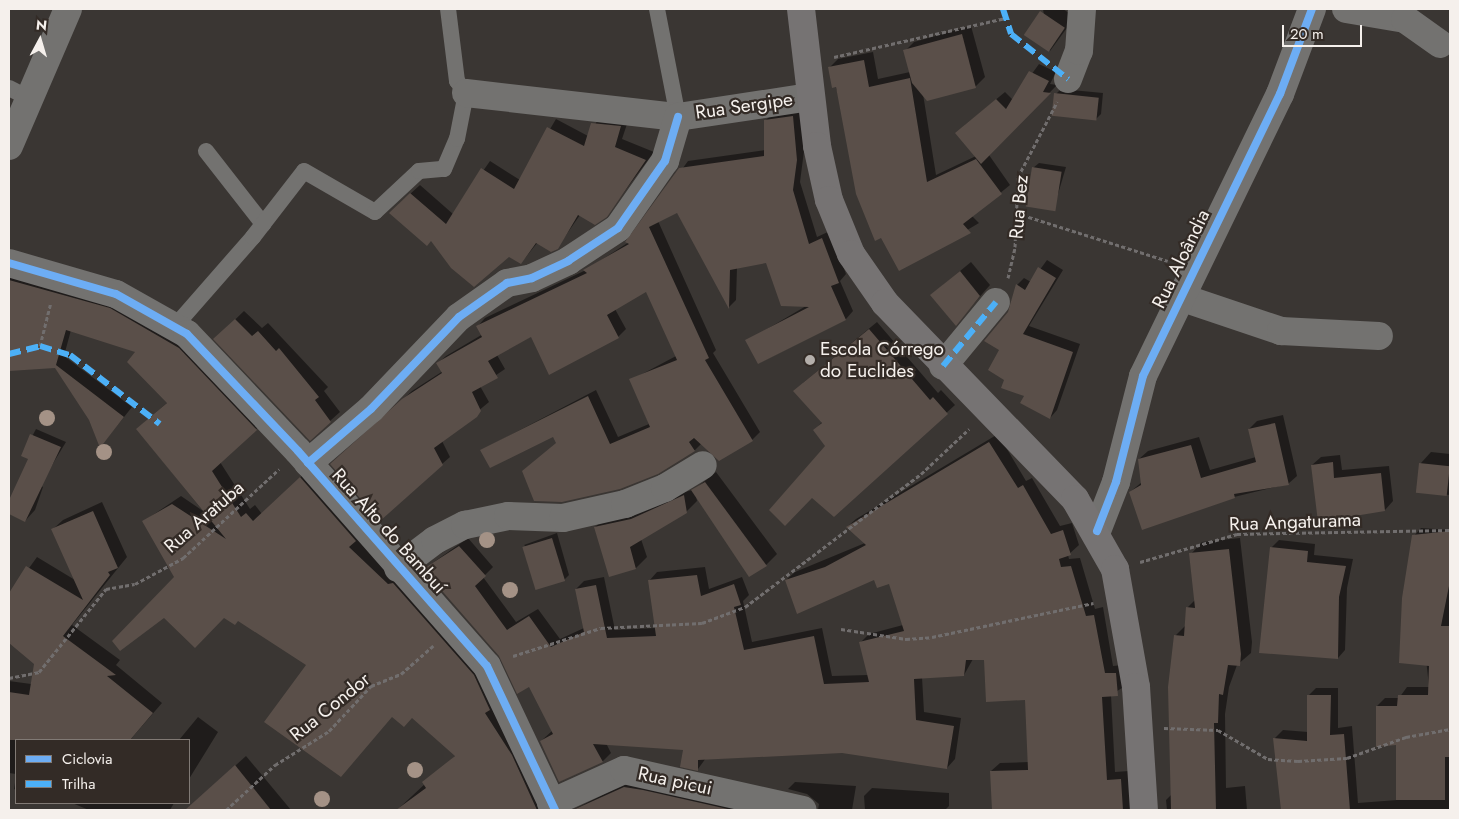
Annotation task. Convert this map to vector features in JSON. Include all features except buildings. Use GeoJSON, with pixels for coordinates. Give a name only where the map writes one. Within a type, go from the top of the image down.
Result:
{"type":"FeatureCollection","features":[{"type":"Feature","properties":{"kind":"main road"},"geometry":{"type":"LineString","coordinates":[[801,9],[811,97],[829,200],[851,254],[885,303],[943,366],[1076,499],[1097,531],[1115,569],[1122,596],[1139,728],[1144,810]]}},
{"type":"Feature","properties":{"kind":"street"},"geometry":{"type":"LineString","coordinates":[[9,146],[19,93],[68,9]]}},
{"type":"Feature","properties":{"kind":"street"},"geometry":{"type":"LineString","coordinates":[[1068,79],[1079,51],[1082,9]]}},
{"type":"Feature","properties":{"kind":"street","name":"Rua Aloândia"},"geometry":{"type":"LineString","coordinates":[[1097,531],[1116,482],[1143,376],[1280,94],[1312,9]]}},
{"type":"Feature","properties":{"kind":"street"},"geometry":{"type":"LineString","coordinates":[[1346,9],[1405,19],[1440,44]]}},
{"type":"Feature","properties":{"kind":"street","name":"Rua Sergipe"},"geometry":{"type":"LineString","coordinates":[[466,93],[678,117],[811,97]]}},
{"type":"Feature","properties":{"kind":"street"},"geometry":{"type":"LineString","coordinates":[[303,457],[371,409],[459,317],[507,283],[532,278],[568,261],[618,228],[665,161],[678,117]]}},
{"type":"Feature","properties":{"kind":"street","name":"Rua Alto do Bambuí"},"geometry":{"type":"LineString","coordinates":[[9,263],[58,275],[116,294],[176,325],[303,457],[398,568],[453,626],[487,666],[553,807]]}},
{"type":"Feature","properties":{"kind":"street"},"geometry":{"type":"LineString","coordinates":[[1180,297],[1281,331],[1379,336]]}},
{"type":"Feature","properties":{"kind":"street"},"geometry":{"type":"LineString","coordinates":[[943,366],[996,302]]}},
{"type":"Feature","properties":{"kind":"street"},"geometry":{"type":"LineString","coordinates":[[398,568],[435,540],[465,525],[508,516],[563,518],[625,504],[665,488],[703,465]]}},
{"type":"Feature","properties":{"kind":"street","name":"Rua picui"},"geometry":{"type":"LineString","coordinates":[[553,807],[624,770],[803,810]]}},
{"type":"Feature","properties":{"kind":"lane"},"geometry":{"type":"LineString","coordinates":[[176,325],[263,224],[304,171],[375,212],[419,171],[444,169],[457,140],[466,93],[457,81],[448,9]]}},
{"type":"Feature","properties":{"kind":"lane"},"geometry":{"type":"LineString","coordinates":[[657,9],[678,117]]}},
{"type":"Feature","properties":{"kind":"lane"},"geometry":{"type":"LineString","coordinates":[[206,151],[263,224]]}},
{"type":"Feature","properties":{"kind":"path"},"geometry":{"type":"LineString","coordinates":[[807,62],[899,46],[930,34],[1006,18]]}},
{"type":"Feature","properties":{"kind":"path"},"geometry":{"type":"LineString","coordinates":[[1016,212],[1194,269]]}},
{"type":"Feature","properties":{"kind":"path"},"geometry":{"type":"LineString","coordinates":[[40,346],[58,275]]}},
{"type":"Feature","properties":{"kind":"path"},"geometry":{"type":"LineString","coordinates":[[487,666],[549,641],[601,628],[702,623],[746,607],[921,474],[989,410]]}},
{"type":"Feature","properties":{"kind":"path"},"geometry":{"type":"LineString","coordinates":[[841,628],[906,639],[932,637],[1122,596]]}},
{"type":"Feature","properties":{"kind":"path"},"geometry":{"type":"LineString","coordinates":[[1139,728],[1218,730],[1268,759],[1298,761],[1347,758],[1406,737],[1450,729]]}},
{"type":"Feature","properties":{"kind":"marked path"},"geometry":{"type":"LineString","coordinates":[[1003,9],[1011,34],[1068,79]]}},
{"type":"Feature","properties":{"kind":"marked path"},"geometry":{"type":"LineString","coordinates":[[943,366],[996,302]]}},
{"type":"Feature","properties":{"kind":"marked path"},"geometry":{"type":"LineString","coordinates":[[9,354],[40,346],[70,355],[160,424]]}},
{"type":"Feature","properties":{"kind":"cycle path"},"geometry":{"type":"LineString","coordinates":[[1097,531],[1116,482],[1143,376],[1280,94],[1312,9]]}},
{"type":"Feature","properties":{"kind":"cycle path"},"geometry":{"type":"LineString","coordinates":[[308,463],[371,409],[459,317],[507,283],[532,278],[568,261],[618,228],[665,161],[678,117]]}},
{"type":"Feature","properties":{"kind":"cycle path"},"geometry":{"type":"LineString","coordinates":[[9,263],[116,294],[187,334],[298,451],[487,666],[555,810]]}},
{"type":"Feature","properties":{"kind":"place","name":"Escola Córrego do Euclides"},"geometry":{"type":"Point","coordinates":[810,360]}}]}
